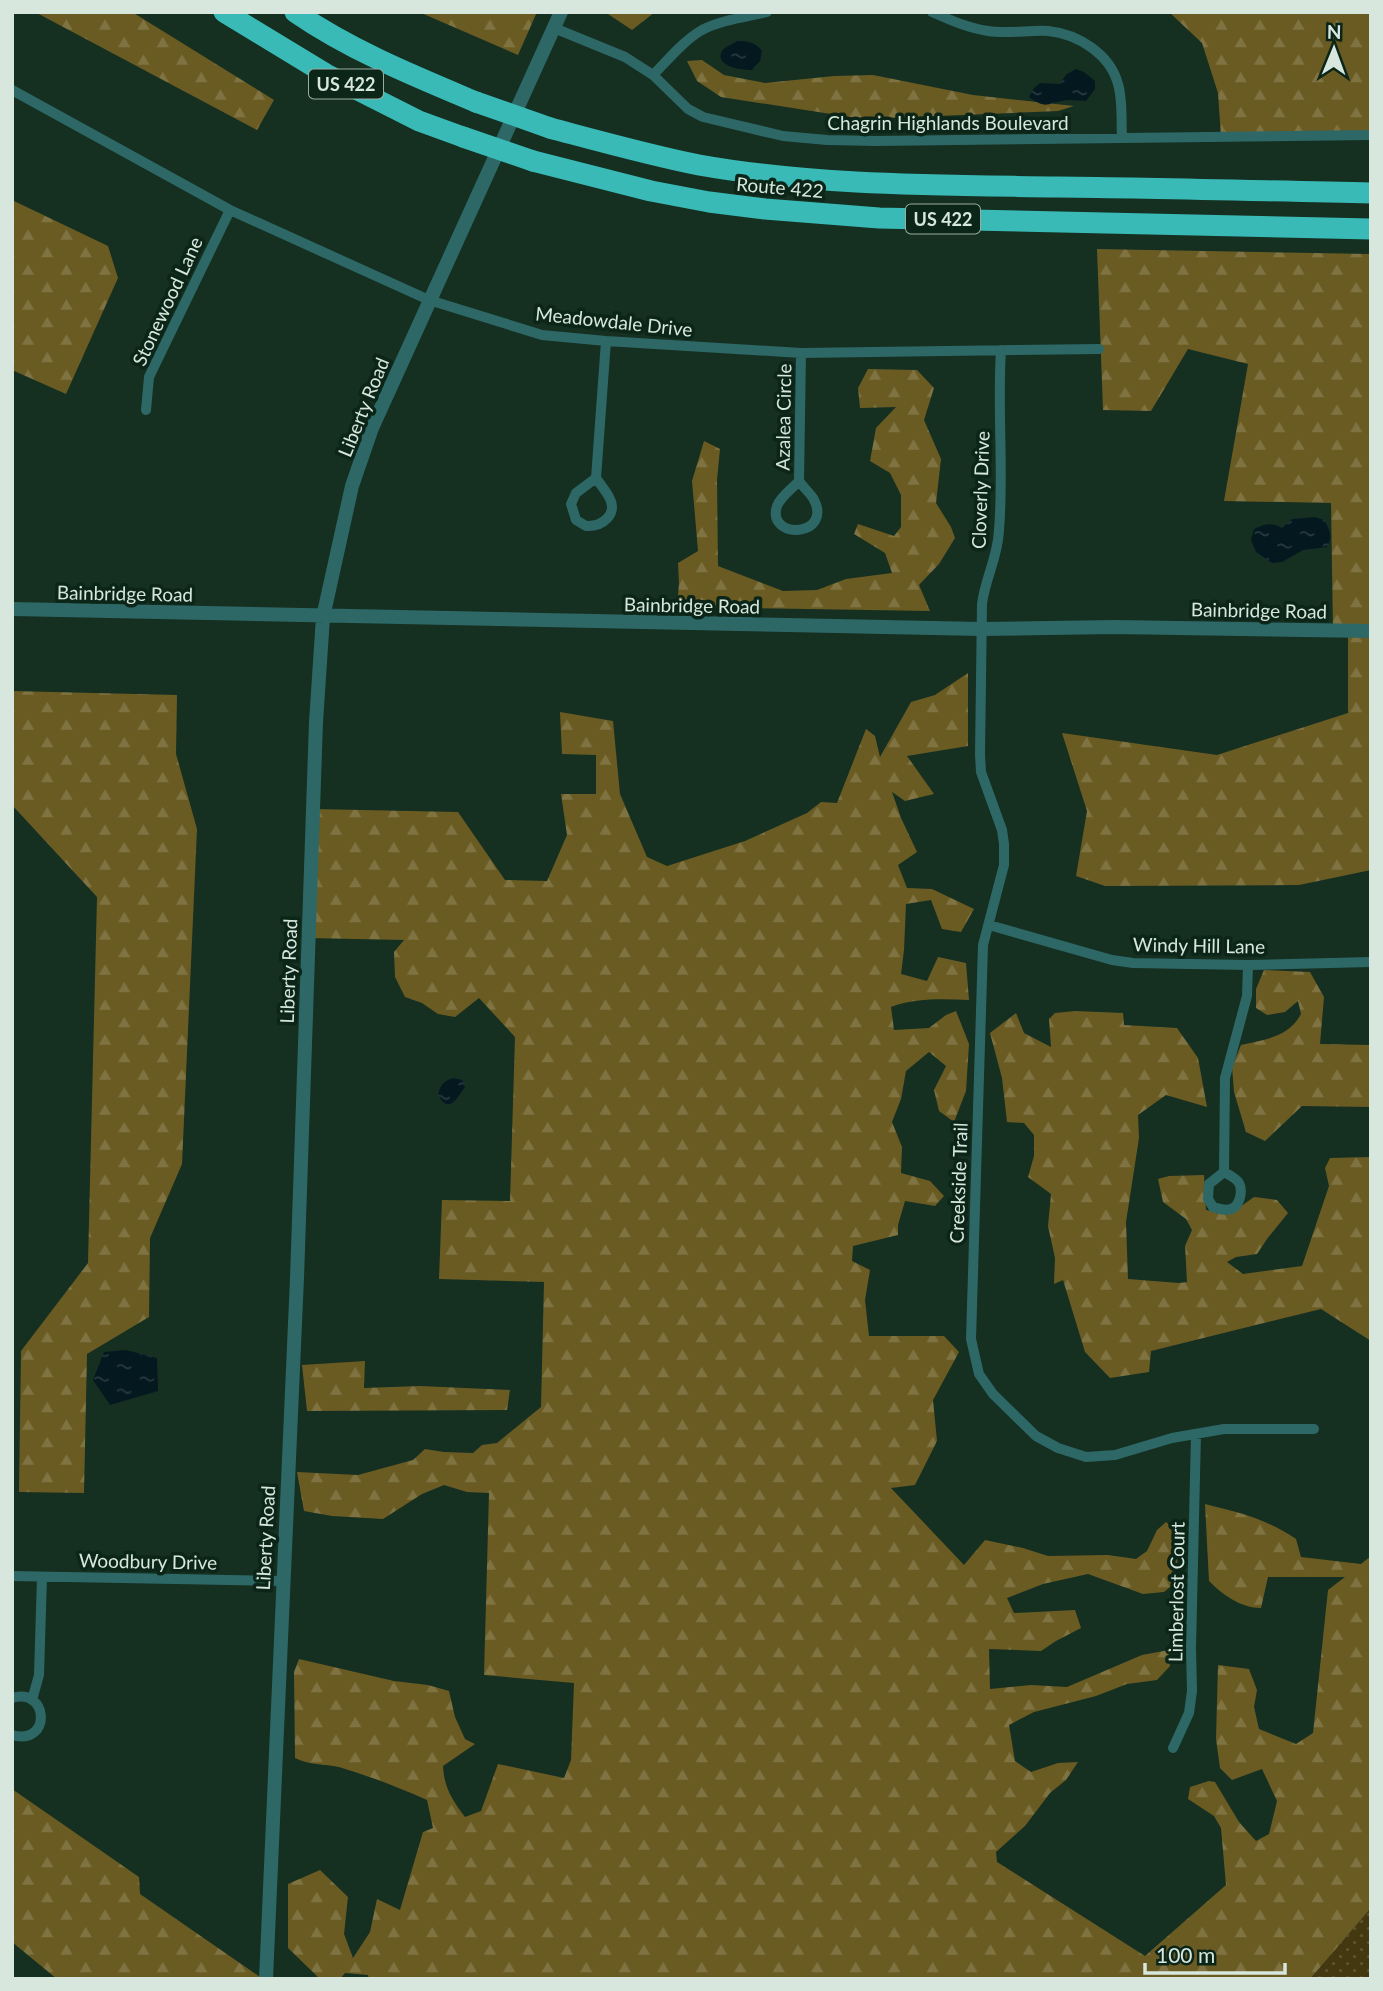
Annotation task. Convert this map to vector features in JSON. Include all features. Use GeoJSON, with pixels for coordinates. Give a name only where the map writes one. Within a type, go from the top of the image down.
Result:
{"type":"FeatureCollection","features":[{"type":"Feature","properties":{"kind":"highway","name":"Route 422"},"geometry":{"type":"LineString","coordinates":[[229,16],[326,74],[419,121],[533,161],[651,191],[709,202],[879,218],[1371,229]]}},
{"type":"Feature","properties":{"kind":"highway","name":"Route 422"},"geometry":{"type":"LineString","coordinates":[[301,17],[417,78],[476,102],[550,128],[700,165],[786,177],[867,182],[1371,193]]}},
{"type":"Feature","properties":{"kind":"street","name":"Liberty Road"},"geometry":{"type":"LineString","coordinates":[[266,1979],[296,1288],[316,722],[323,617],[352,486],[372,428],[561,12]]}},
{"type":"Feature","properties":{"kind":"street"},"geometry":{"type":"LineString","coordinates":[[653,75],[702,30],[767,12]]}},
{"type":"Feature","properties":{"kind":"street"},"geometry":{"type":"LineString","coordinates":[[932,12],[966,26],[990,32],[1049,31],[1071,36],[1092,47],[1109,66],[1118,83],[1122,138]]}},
{"type":"Feature","properties":{"kind":"street","name":"Chagrin Highlands Boulevard"},"geometry":{"type":"LineString","coordinates":[[554,28],[613,52],[653,75],[688,109],[703,117],[783,136],[877,141],[1371,135]]}},
{"type":"Feature","properties":{"kind":"street","name":"Meadowdale Drive"},"geometry":{"type":"LineString","coordinates":[[12,90],[230,210],[429,300],[542,335],[801,353],[1100,349]]}},
{"type":"Feature","properties":{"kind":"street","name":"Stonewood Lane"},"geometry":{"type":"LineString","coordinates":[[146,410],[149,377],[230,210]]}},
{"type":"Feature","properties":{"kind":"street"},"geometry":{"type":"LineString","coordinates":[[596,478],[576,494],[571,504],[576,520],[586,526],[601,524],[608,519],[612,505],[596,478],[606,341]]}},
{"type":"Feature","properties":{"kind":"street","name":"Cloverly Drive"},"geometry":{"type":"LineString","coordinates":[[982,629],[984,586],[994,561],[1000,529],[1001,350]]}},
{"type":"Feature","properties":{"kind":"street","name":"Azalea Circle"},"geometry":{"type":"LineString","coordinates":[[799,481],[781,499],[776,513],[779,522],[793,531],[802,531],[809,527],[817,513],[813,499],[799,481],[801,353]]}},
{"type":"Feature","properties":{"kind":"street","name":"Bainbridge Road"},"geometry":{"type":"LineString","coordinates":[[12,609],[982,629],[1115,627],[1371,631]]}},
{"type":"Feature","properties":{"kind":"street","name":"Creekside Trail"},"geometry":{"type":"LineString","coordinates":[[982,629],[980,764],[1002,830],[1004,865],[983,945],[971,1339],[979,1374],[993,1394],[1035,1436],[1058,1448],[1086,1457],[1115,1455],[1172,1438],[1237,1428],[1314,1429]]}},
{"type":"Feature","properties":{"kind":"street","name":"Windy Hill Lane"},"geometry":{"type":"LineString","coordinates":[[989,925],[1123,961],[1248,965],[1371,962]]}},
{"type":"Feature","properties":{"kind":"street"},"geometry":{"type":"LineString","coordinates":[[1224,1172],[1225,1078],[1247,996],[1248,965]]}},
{"type":"Feature","properties":{"kind":"street","name":"Limberlost Court"},"geometry":{"type":"LineString","coordinates":[[1173,1748],[1189,1713],[1192,1691],[1196,1434]]}},
{"type":"Feature","properties":{"kind":"street","name":"Woodbury Drive"},"geometry":{"type":"LineString","coordinates":[[12,1576],[283,1581]]}},
{"type":"Feature","properties":{"kind":"street"},"geometry":{"type":"LineString","coordinates":[[32,1700],[39,1675],[42,1577]]}},
{"type":"Feature","properties":{"kind":"street"},"geometry":{"type":"LineString","coordinates":[[12,1698],[26,1697],[32,1700],[41,1711],[42,1718],[37,1730],[31,1735],[21,1738],[12,1735]]}},
{"type":"Feature","properties":{"kind":"shaded area"},"geometry":{"type":"Polygon","coordinates":[[[1371,1908],[1371,1979],[1310,1979],[1371,1908]]]}},
{"type":"Feature","properties":{"kind":"green space"},"geometry":{"type":"Polygon","coordinates":[[[35,12],[132,12],[274,100],[257,130],[35,12]]]}},
{"type":"Feature","properties":{"kind":"green space"},"geometry":{"type":"Polygon","coordinates":[[[419,12],[537,12],[518,55],[419,12]]]}},
{"type":"Feature","properties":{"kind":"green space"},"geometry":{"type":"Polygon","coordinates":[[[605,12],[655,12],[632,30],[605,12]]]}},
{"type":"Feature","properties":{"kind":"green space"},"geometry":{"type":"Polygon","coordinates":[[[1169,12],[1371,12],[1371,135],[1221,137],[1218,93],[1202,43],[1169,12]]]}},
{"type":"Feature","properties":{"kind":"green space"},"geometry":{"type":"Polygon","coordinates":[[[702,60],[724,75],[765,83],[873,75],[973,95],[1074,106],[1058,111],[863,119],[721,97],[697,81],[687,61],[702,60]]]}},
{"type":"Feature","properties":{"kind":"green space"},"geometry":{"type":"Polygon","coordinates":[[[12,200],[108,246],[118,278],[66,394],[12,370],[12,200]]]}},
{"type":"Feature","properties":{"kind":"green space"},"geometry":{"type":"Polygon","coordinates":[[[1097,249],[1371,254],[1371,870],[1299,885],[1105,886],[1076,876],[1087,811],[1062,733],[1217,755],[1348,713],[1348,631],[1333,630],[1331,503],[1224,501],[1248,364],[1188,349],[1151,411],[1103,410],[1097,249]]]}},
{"type":"Feature","properties":{"kind":"green space"},"geometry":{"type":"Polygon","coordinates":[[[868,369],[917,370],[934,388],[924,420],[941,459],[936,503],[955,538],[939,564],[919,585],[930,611],[677,607],[678,563],[698,551],[692,481],[704,441],[720,449],[717,480],[718,566],[783,591],[817,590],[846,579],[892,573],[885,553],[854,534],[858,524],[894,536],[901,527],[901,495],[890,473],[870,461],[876,428],[896,407],[860,408],[858,388],[868,369]]]}},
{"type":"Feature","properties":{"kind":"green space"},"geometry":{"type":"Polygon","coordinates":[[[968,673],[968,746],[907,756],[934,794],[905,801],[892,792],[917,852],[898,865],[907,888],[932,889],[974,909],[961,932],[942,929],[931,900],[906,904],[901,974],[927,981],[938,957],[966,963],[969,1000],[939,999],[891,1007],[894,1030],[929,1028],[956,1011],[969,1044],[966,1091],[954,1122],[939,1111],[934,1090],[946,1066],[929,1052],[906,1071],[901,1099],[892,1122],[902,1147],[901,1173],[930,1181],[944,1196],[935,1206],[905,1201],[898,1235],[853,1246],[852,1261],[870,1270],[865,1300],[869,1336],[944,1336],[959,1352],[933,1400],[937,1441],[915,1485],[891,1488],[964,1565],[985,1540],[1048,1556],[1108,1555],[1136,1559],[1147,1551],[1157,1530],[1166,1522],[1176,1531],[1177,1563],[1176,1582],[1164,1592],[1143,1594],[1088,1574],[1043,1584],[1007,1598],[1014,1613],[1075,1610],[1081,1628],[1041,1651],[989,1649],[990,1689],[1031,1685],[1067,1687],[1142,1655],[1169,1650],[1170,1666],[1157,1680],[1127,1684],[1096,1696],[1034,1712],[1009,1725],[1015,1761],[1031,1772],[1058,1763],[1078,1762],[1066,1780],[1050,1793],[1025,1826],[996,1852],[997,1862],[1145,1956],[1226,1885],[1221,1828],[1214,1816],[1188,1799],[1190,1787],[1209,1781],[1215,1782],[1239,1822],[1256,1841],[1269,1834],[1277,1801],[1262,1769],[1232,1780],[1220,1768],[1216,1739],[1218,1665],[1249,1669],[1257,1690],[1254,1707],[1259,1729],[1296,1744],[1313,1733],[1328,1590],[1345,1577],[1268,1577],[1261,1608],[1246,1606],[1233,1600],[1209,1581],[1205,1504],[1252,1517],[1284,1532],[1296,1539],[1301,1557],[1361,1564],[1371,1556],[1371,1908],[1310,1979],[369,1979],[368,1975],[345,1973],[340,1979],[320,1979],[288,1948],[288,1884],[320,1870],[348,1897],[344,1934],[353,1958],[370,1932],[377,1899],[400,1910],[423,1832],[433,1828],[427,1800],[350,1770],[295,1758],[294,1672],[299,1659],[449,1691],[455,1717],[465,1739],[475,1744],[443,1766],[449,1793],[465,1817],[481,1811],[498,1764],[564,1778],[571,1760],[574,1683],[484,1675],[489,1493],[467,1492],[444,1485],[422,1494],[383,1519],[332,1516],[304,1511],[297,1472],[358,1475],[413,1460],[425,1449],[473,1453],[482,1445],[497,1443],[541,1407],[544,1282],[439,1279],[442,1200],[510,1201],[515,1037],[479,998],[455,1017],[438,1014],[422,1003],[405,997],[395,977],[394,952],[404,940],[309,938],[313,809],[458,812],[505,880],[547,881],[567,835],[561,794],[596,794],[596,755],[562,754],[560,712],[613,721],[620,794],[647,857],[667,866],[745,841],[807,813],[821,802],[837,803],[866,729],[875,736],[880,757],[911,702],[935,695],[968,673]]]}},
{"type":"Feature","properties":{"kind":"green space"},"geometry":{"type":"Polygon","coordinates":[[[12,691],[177,695],[176,754],[197,829],[182,1164],[150,1238],[149,1317],[87,1354],[84,1493],[19,1492],[21,1351],[88,1263],[97,897],[12,805],[12,691]]]}},
{"type":"Feature","properties":{"kind":"green space"},"geometry":{"type":"Polygon","coordinates":[[[1264,970],[1310,972],[1324,997],[1320,1044],[1371,1045],[1371,1107],[1302,1106],[1265,1141],[1246,1132],[1234,1092],[1232,1067],[1241,1045],[1283,1033],[1301,1014],[1298,1001],[1285,1012],[1267,1015],[1256,1008],[1256,989],[1264,970]]]}},
{"type":"Feature","properties":{"kind":"green space"},"geometry":{"type":"Polygon","coordinates":[[[1016,1013],[1024,1033],[1051,1047],[1049,1019],[1055,1013],[1123,1013],[1124,1025],[1177,1028],[1198,1058],[1207,1107],[1166,1095],[1138,1115],[1139,1138],[1126,1222],[1128,1279],[1187,1282],[1185,1246],[1192,1230],[1186,1219],[1163,1202],[1158,1179],[1204,1175],[1206,1210],[1230,1214],[1254,1197],[1277,1200],[1288,1213],[1257,1254],[1236,1257],[1227,1262],[1243,1274],[1302,1266],[1329,1186],[1325,1168],[1330,1158],[1371,1157],[1371,1341],[1321,1309],[1151,1351],[1149,1372],[1110,1378],[1085,1352],[1063,1280],[1054,1284],[1055,1258],[1048,1226],[1051,1194],[1028,1177],[1034,1156],[1034,1135],[1024,1123],[1007,1122],[1002,1078],[990,1033],[1016,1013]]]}},
{"type":"Feature","properties":{"kind":"green space"},"geometry":{"type":"Polygon","coordinates":[[[365,1361],[364,1388],[420,1386],[510,1390],[507,1410],[307,1411],[302,1365],[365,1361]]]}},
{"type":"Feature","properties":{"kind":"green space"},"geometry":{"type":"Polygon","coordinates":[[[12,1789],[139,1877],[140,1894],[263,1979],[57,1979],[12,1942],[12,1789]]]}},
{"type":"Feature","properties":{"kind":"water"},"geometry":{"type":"Polygon","coordinates":[[[737,41],[751,43],[762,51],[760,61],[752,70],[731,67],[722,61],[723,50],[737,41]]]}},
{"type":"Feature","properties":{"kind":"water"},"geometry":{"type":"Polygon","coordinates":[[[1076,69],[1095,81],[1095,89],[1086,101],[1068,100],[1046,105],[1029,97],[1040,83],[1059,84],[1067,74],[1076,69]]]}},
{"type":"Feature","properties":{"kind":"water"},"geometry":{"type":"Polygon","coordinates":[[[1315,517],[1324,520],[1329,530],[1330,540],[1327,547],[1303,550],[1282,562],[1272,563],[1256,552],[1251,540],[1254,529],[1268,524],[1282,528],[1292,519],[1315,517]]]}},
{"type":"Feature","properties":{"kind":"water"},"geometry":{"type":"Polygon","coordinates":[[[453,1078],[462,1080],[465,1087],[453,1103],[446,1104],[438,1095],[444,1082],[453,1078]]]}},
{"type":"Feature","properties":{"kind":"water"},"geometry":{"type":"Polygon","coordinates":[[[126,1350],[157,1358],[158,1391],[110,1405],[93,1380],[104,1352],[126,1350]]]}}]}
